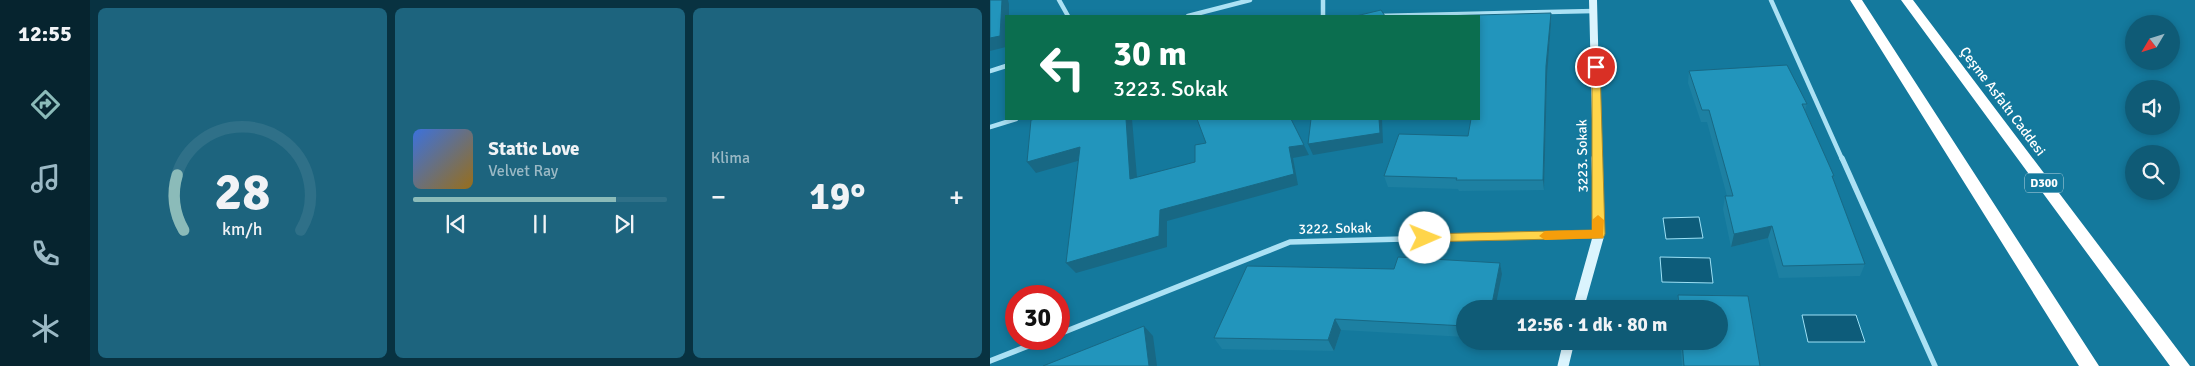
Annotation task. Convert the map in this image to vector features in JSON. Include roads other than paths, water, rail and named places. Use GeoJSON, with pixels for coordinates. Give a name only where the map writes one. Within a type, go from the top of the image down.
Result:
{"type":"FeatureCollection","features":[{"type":"Feature","properties":{"kind":"highway"},"geometry":{"type":"LineString","coordinates":[[1856,0],[2090,366]]}},
{"type":"Feature","properties":{"kind":"highway","name":"Çeşme Asfaltı Caddesi"},"geometry":{"type":"LineString","coordinates":[[1907,0],[2181,366]]}},
{"type":"Feature","properties":{"kind":"street"},"geometry":{"type":"LineString","coordinates":[[1059,0],[1067,15]]}},
{"type":"Feature","properties":{"kind":"street"},"geometry":{"type":"LineString","coordinates":[[1192,15],[1250,0]]}},
{"type":"Feature","properties":{"kind":"street"},"geometry":{"type":"LineString","coordinates":[[1323,15],[1324,0]]}},
{"type":"Feature","properties":{"kind":"street","name":"3223. Sokak"},"geometry":{"type":"LineString","coordinates":[[1580,300],[1598,234],[1594,0]]}},
{"type":"Feature","properties":{"kind":"street"},"geometry":{"type":"LineString","coordinates":[[1771,0],[1935,366]]}},
{"type":"Feature","properties":{"kind":"street"},"geometry":{"type":"LineString","coordinates":[[1420,15],[1594,11]]}},
{"type":"Feature","properties":{"kind":"street"},"geometry":{"type":"LineString","coordinates":[[990,71],[1005,66]]}},
{"type":"Feature","properties":{"kind":"street"},"geometry":{"type":"LineString","coordinates":[[990,127],[1013,120]]}},
{"type":"Feature","properties":{"kind":"street","name":"3222. Sokak"},"geometry":{"type":"LineString","coordinates":[[1070,330],[1290,242],[1598,234]]}},
{"type":"Feature","properties":{"kind":"street"},"geometry":{"type":"LineString","coordinates":[[990,361],[1018,350]]}},
{"type":"Feature","properties":{"kind":"street"},"geometry":{"type":"LineString","coordinates":[[1562,366],[1566,350]]}},
{"type":"Feature","properties":{"kind":"water"},"geometry":{"type":"Polygon","coordinates":[[[1699,217],[1703,238],[1666,239],[1663,218],[1699,217]]]}},
{"type":"Feature","properties":{"kind":"water"},"geometry":{"type":"Polygon","coordinates":[[[1660,257],[1710,258],[1713,283],[1662,282],[1660,257]]]}},
{"type":"Feature","properties":{"kind":"water"},"geometry":{"type":"Polygon","coordinates":[[[1802,315],[1856,315],[1865,342],[1808,342],[1802,315]]]}}]}
